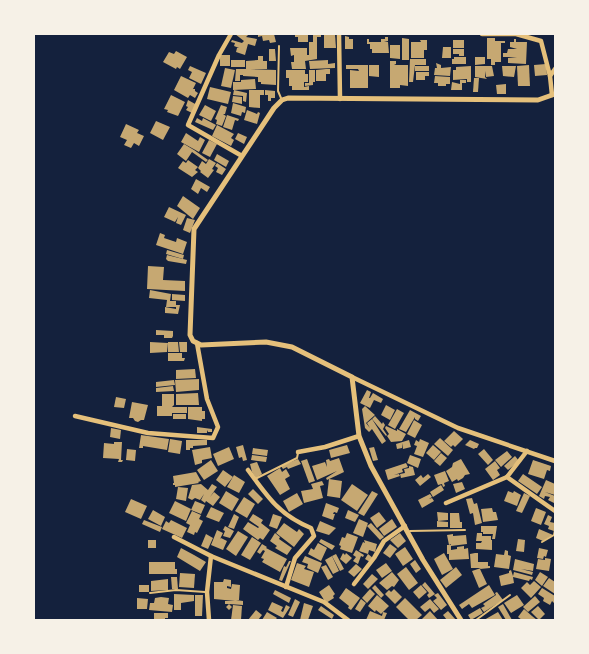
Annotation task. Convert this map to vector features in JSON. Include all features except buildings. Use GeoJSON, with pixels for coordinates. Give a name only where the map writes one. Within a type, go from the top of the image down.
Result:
{"type":"FeatureCollection","features":[{"type":"Feature","properties":{"kind":"street"},"geometry":{"type":"LineString","coordinates":[[231,34],[219,55],[188,125],[242,156]]}},
{"type":"Feature","properties":{"kind":"street"},"geometry":{"type":"LineString","coordinates":[[339,34],[340,99]]}},
{"type":"Feature","properties":{"kind":"street"},"geometry":{"type":"LineString","coordinates":[[482,34],[516,34],[541,42],[553,95],[538,100],[288,98],[282,100],[274,108],[194,229],[190,335],[194,342],[201,345],[266,342],[292,347],[458,428],[555,461]]}},
{"type":"Feature","properties":{"kind":"street"},"geometry":{"type":"LineString","coordinates":[[550,76],[555,69]]}},
{"type":"Feature","properties":{"kind":"street"},"geometry":{"type":"LineString","coordinates":[[75,416],[148,433],[213,438],[218,427],[207,399],[197,343]]}},
{"type":"Feature","properties":{"kind":"street"},"geometry":{"type":"LineString","coordinates":[[352,377],[359,436],[371,466],[406,529],[461,620]]}},
{"type":"Feature","properties":{"kind":"street"},"geometry":{"type":"LineString","coordinates":[[298,452],[325,447],[359,436]]}},
{"type":"Feature","properties":{"kind":"street"},"geometry":{"type":"LineString","coordinates":[[446,503],[507,477],[527,451]]}},
{"type":"Feature","properties":{"kind":"street"},"geometry":{"type":"LineString","coordinates":[[248,470],[274,505],[294,522],[311,528],[314,536],[295,558],[286,587]]}},
{"type":"Feature","properties":{"kind":"street"},"geometry":{"type":"LineString","coordinates":[[507,477],[555,512]]}},
{"type":"Feature","properties":{"kind":"street"},"geometry":{"type":"LineString","coordinates":[[354,584],[374,558],[384,541],[406,529]]}},
{"type":"Feature","properties":{"kind":"street"},"geometry":{"type":"LineString","coordinates":[[174,537],[212,556],[324,602],[348,620]]}},
{"type":"Feature","properties":{"kind":"street"},"geometry":{"type":"LineString","coordinates":[[209,620],[207,592],[212,556]]}},
{"type":"Feature","properties":{"kind":"lane"},"geometry":{"type":"LineString","coordinates":[[279,46],[278,91],[282,100]]}},
{"type":"Feature","properties":{"kind":"lane"},"geometry":{"type":"LineString","coordinates":[[254,479],[297,458],[298,452]]}},
{"type":"Feature","properties":{"kind":"lane"},"geometry":{"type":"LineString","coordinates":[[406,529],[465,530]]}},
{"type":"Feature","properties":{"kind":"lane"},"geometry":{"type":"LineString","coordinates":[[542,542],[554,536],[555,530]]}},
{"type":"Feature","properties":{"kind":"lane"},"geometry":{"type":"LineString","coordinates":[[150,593],[176,590],[207,592]]}},
{"type":"Feature","properties":{"kind":"lane"},"geometry":{"type":"LineString","coordinates":[[476,620],[510,595]]}}]}
